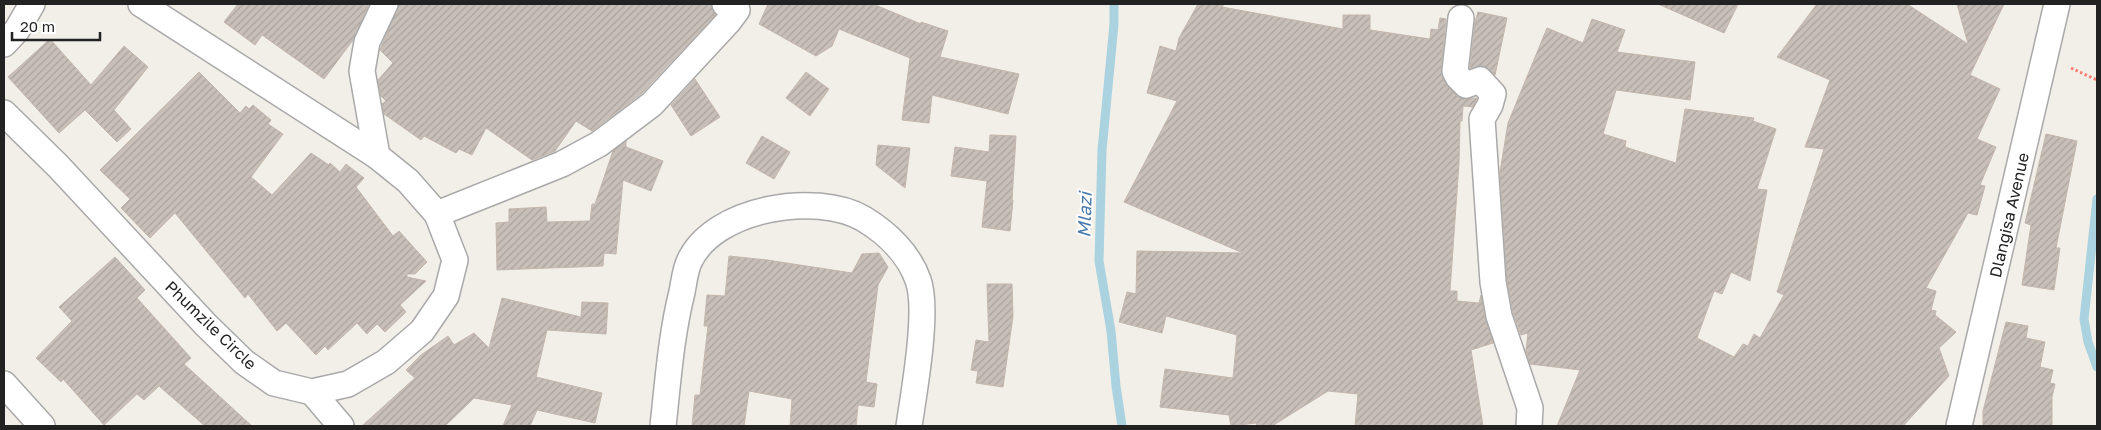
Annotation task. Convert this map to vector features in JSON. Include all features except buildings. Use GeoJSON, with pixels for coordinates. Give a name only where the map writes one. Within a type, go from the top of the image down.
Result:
{"type":"FeatureCollection","features":[{"type":"Feature","properties":{"kind":"street"},"geometry":{"type":"LineString","coordinates":[[4,44],[18,30],[32,4]]}},
{"type":"Feature","properties":{"kind":"street","name":"Phumzile Circle"},"geometry":{"type":"LineString","coordinates":[[4,113],[58,166],[206,325],[244,362],[274,383],[312,392],[348,384],[386,362],[422,331],[446,296],[455,260],[437,214],[408,181],[377,156],[141,4]]}},
{"type":"Feature","properties":{"kind":"street"},"geometry":{"type":"LineString","coordinates":[[377,156],[362,71],[367,42],[385,4]]}},
{"type":"Feature","properties":{"kind":"street"},"geometry":{"type":"LineString","coordinates":[[437,214],[562,164],[599,144],[633,120],[652,104],[728,22],[737,10],[725,4]]}},
{"type":"Feature","properties":{"kind":"street","name":"Dlangisa Avenue"},"geometry":{"type":"LineString","coordinates":[[1960,426],[2057,4]]}},
{"type":"Feature","properties":{"kind":"street"},"geometry":{"type":"LineString","coordinates":[[1461,18],[1455,71],[1466,85],[1480,80],[1494,94],[1482,119],[1493,282],[1499,316],[1530,408],[1529,426]]}},
{"type":"Feature","properties":{"kind":"street"},"geometry":{"type":"LineString","coordinates":[[662,426],[674,322],[689,262],[704,241],[726,223],[758,213],[792,206],[833,208],[863,218],[888,236],[908,260],[919,281],[922,299],[921,334],[909,426]]}},
{"type":"Feature","properties":{"kind":"street"},"geometry":{"type":"LineString","coordinates":[[4,384],[42,426]]}},
{"type":"Feature","properties":{"kind":"street"},"geometry":{"type":"LineString","coordinates":[[312,392],[341,426]]}},
{"type":"Feature","properties":{"kind":"path"},"geometry":{"type":"LineString","coordinates":[[2077,70],[2097,80]]}},
{"type":"Feature","properties":{"kind":"waterway","name":"Mlazi"},"geometry":{"type":"LineString","coordinates":[[1114,4],[1114,24],[1102,150],[1099,261],[1111,331],[1122,426]]}},
{"type":"Feature","properties":{"kind":"waterway"},"geometry":{"type":"LineString","coordinates":[[2097,199],[2084,319],[2088,342],[2097,367]]}}]}
